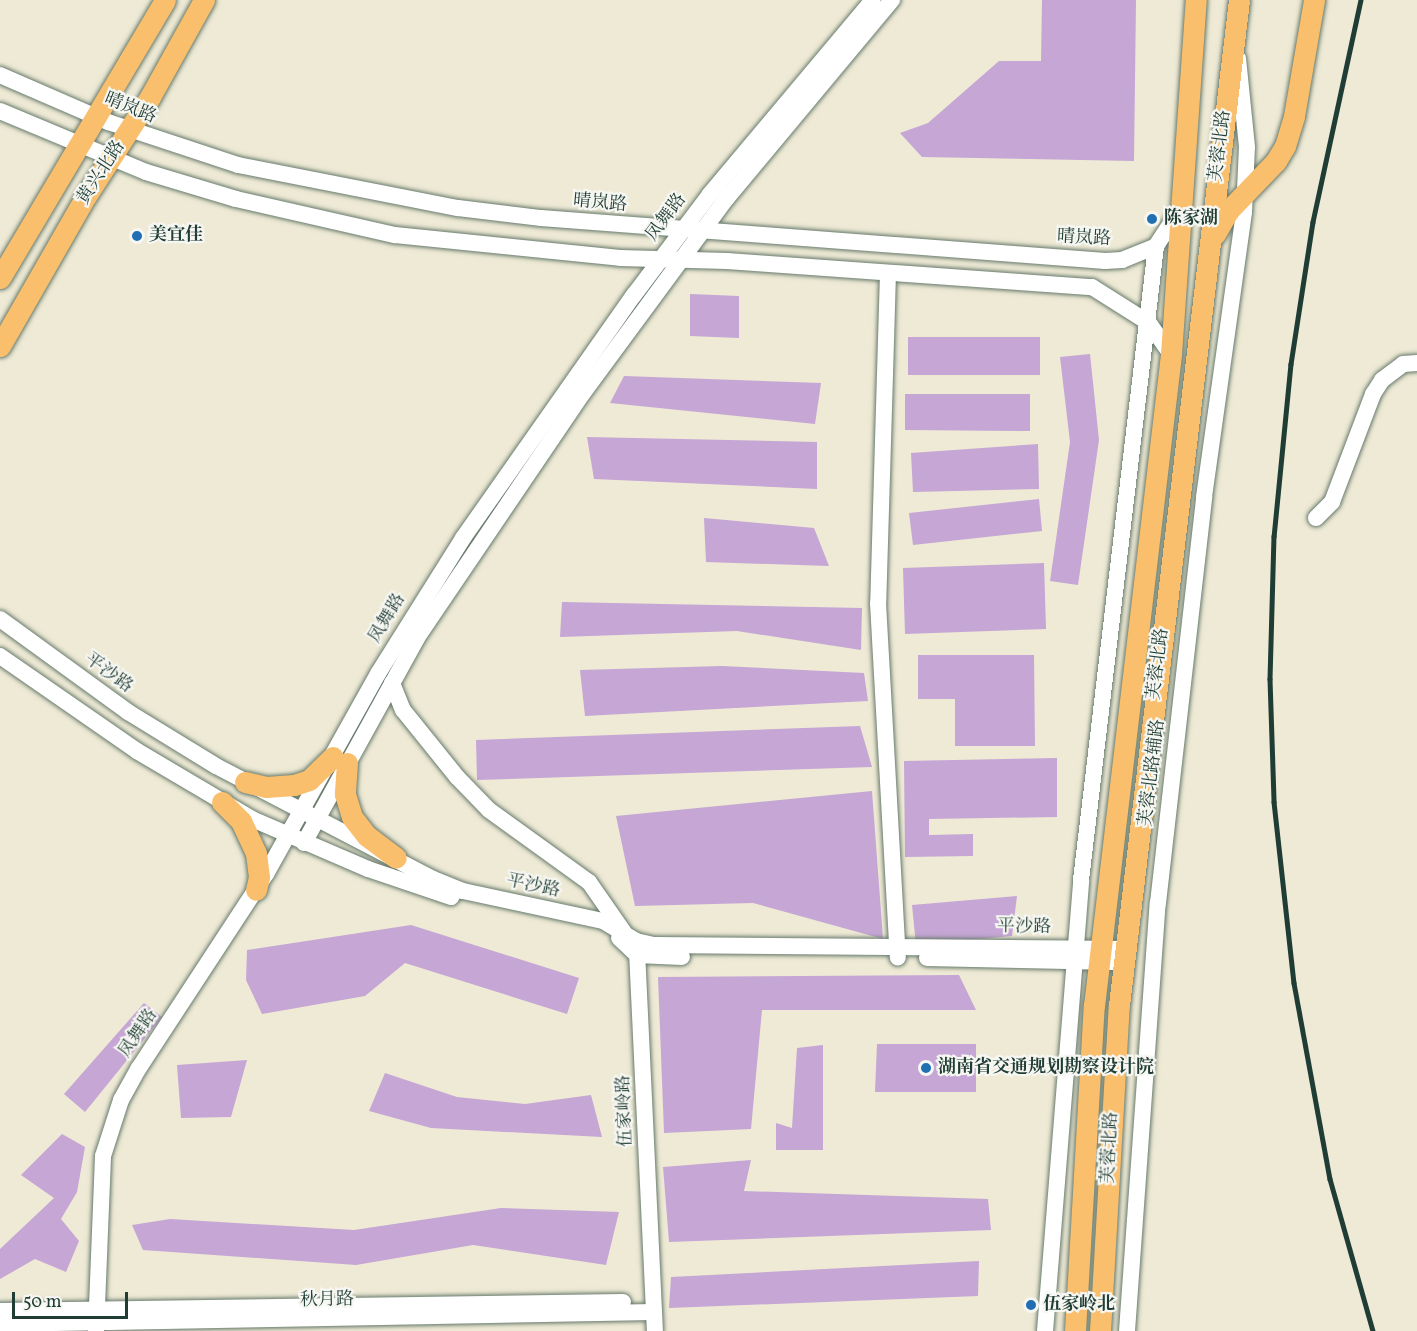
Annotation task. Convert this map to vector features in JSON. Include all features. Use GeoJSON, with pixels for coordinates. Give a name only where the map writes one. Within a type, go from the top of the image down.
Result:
{"type":"FeatureCollection","features":[{"type":"Feature","properties":{"kind":"main road","name":"黄兴北路"},"geometry":{"type":"LineString","coordinates":[[0,278],[165,0]]}},
{"type":"Feature","properties":{"kind":"main road","name":"黄兴北路"},"geometry":{"type":"LineString","coordinates":[[0,346],[204,0]]}},
{"type":"Feature","properties":{"kind":"main road","name":"芙蓉北路"},"geometry":{"type":"LineString","coordinates":[[1075,1331],[1084,1153],[1100,955],[1171,354],[1184,196],[1196,0]]}},
{"type":"Feature","properties":{"kind":"main road","name":"芙蓉北路"},"geometry":{"type":"LineString","coordinates":[[1100,1331],[1125,956],[1211,242],[1220,139],[1236,42],[1239,0]]}},
{"type":"Feature","properties":{"kind":"main road"},"geometry":{"type":"LineString","coordinates":[[1211,242],[1229,210],[1276,161],[1291,130],[1314,0]]}},
{"type":"Feature","properties":{"kind":"main road"},"geometry":{"type":"LineString","coordinates":[[245,782],[266,787],[294,785],[309,780],[340,760],[345,794],[352,816],[367,836],[396,858]]}},
{"type":"Feature","properties":{"kind":"main road"},"geometry":{"type":"LineString","coordinates":[[222,802],[241,821],[253,846],[259,866],[256,890]]}},
{"type":"Feature","properties":{"kind":"street","name":"凤舞路"},"geometry":{"type":"LineString","coordinates":[[96,1323],[103,1156],[110,1130],[139,1068],[256,890],[297,839],[428,591],[682,230],[873,0]]}},
{"type":"Feature","properties":{"kind":"street","name":"凤舞路"},"geometry":{"type":"LineString","coordinates":[[340,760],[392,683],[472,554],[680,259],[892,0]]}},
{"type":"Feature","properties":{"kind":"street","name":"芙蓉北路辅路"},"geometry":{"type":"LineString","coordinates":[[1127,1331],[1158,903],[1204,497],[1245,193],[1247,147],[1236,42]]}},
{"type":"Feature","properties":{"kind":"street","name":"晴岚路"},"geometry":{"type":"LineString","coordinates":[[0,75],[129,130],[238,165],[361,191],[470,210],[701,232],[1105,261],[1122,260],[1156,246]]}},
{"type":"Feature","properties":{"kind":"street"},"geometry":{"type":"LineString","coordinates":[[0,111],[111,158],[236,199],[395,235],[459,244],[1092,287],[1149,323],[1171,354]]}},
{"type":"Feature","properties":{"kind":"street"},"geometry":{"type":"LineString","coordinates":[[1046,1331],[1074,955],[1149,323],[1156,246],[1167,235],[1184,196]]}},
{"type":"Feature","properties":{"kind":"street"},"geometry":{"type":"LineString","coordinates":[[888,273],[878,603],[897,952]]}},
{"type":"Feature","properties":{"kind":"street"},"geometry":{"type":"LineString","coordinates":[[1316,518],[1332,502],[1373,394],[1382,380],[1403,364],[1417,363]]}},
{"type":"Feature","properties":{"kind":"street","name":"平沙路"},"geometry":{"type":"LineString","coordinates":[[0,619],[128,712],[245,782],[463,891],[603,921],[644,944],[662,946],[1125,956]]}},
{"type":"Feature","properties":{"kind":"street"},"geometry":{"type":"LineString","coordinates":[[1112,627],[1137,630]]}},
{"type":"Feature","properties":{"kind":"street","name":"平沙路"},"geometry":{"type":"LineString","coordinates":[[0,656],[137,751],[222,802],[297,839],[431,891],[609,932],[638,955],[897,952]]}},
{"type":"Feature","properties":{"kind":"street","name":"伍家岭路"},"geometry":{"type":"LineString","coordinates":[[392,683],[403,710],[489,810],[563,859],[603,900],[628,935],[638,955],[655,1331]]}},
{"type":"Feature","properties":{"kind":"street"},"geometry":{"type":"LineString","coordinates":[[1058,1152],[1084,1153]]}},
{"type":"Feature","properties":{"kind":"street","name":"秋月路"},"geometry":{"type":"LineString","coordinates":[[0,1324],[654,1306]]}},
{"type":"Feature","properties":{"kind":"street","name":"秋月路"},"geometry":{"type":"LineString","coordinates":[[0,1311],[96,1323]]}},
{"type":"Feature","properties":{"kind":"building"},"geometry":{"type":"Polygon","coordinates":[[[1042,0],[1136,0],[1134,161],[922,157],[900,133],[928,123],[999,61],[1041,61],[1042,0]]]}},
{"type":"Feature","properties":{"kind":"building"},"geometry":{"type":"Polygon","coordinates":[[[690,294],[739,296],[739,338],[690,336],[690,294]]]}},
{"type":"Feature","properties":{"kind":"building"},"geometry":{"type":"Polygon","coordinates":[[[908,337],[1040,337],[1040,375],[908,375],[908,337]]]}},
{"type":"Feature","properties":{"kind":"building"},"geometry":{"type":"Polygon","coordinates":[[[1090,354],[1099,440],[1078,585],[1050,581],[1070,442],[1060,357],[1090,354]]]}},
{"type":"Feature","properties":{"kind":"building"},"geometry":{"type":"Polygon","coordinates":[[[624,376],[821,383],[815,424],[610,403],[624,376]]]}},
{"type":"Feature","properties":{"kind":"building"},"geometry":{"type":"Polygon","coordinates":[[[905,394],[1030,394],[1030,431],[905,430],[905,394]]]}},
{"type":"Feature","properties":{"kind":"building"},"geometry":{"type":"Polygon","coordinates":[[[587,437],[817,442],[817,489],[594,479],[587,437]]]}},
{"type":"Feature","properties":{"kind":"building"},"geometry":{"type":"Polygon","coordinates":[[[1038,444],[1039,489],[913,492],[911,453],[1038,444]]]}},
{"type":"Feature","properties":{"kind":"building"},"geometry":{"type":"Polygon","coordinates":[[[1039,499],[1042,531],[913,545],[909,513],[1039,499]]]}},
{"type":"Feature","properties":{"kind":"building"},"geometry":{"type":"Polygon","coordinates":[[[704,518],[814,528],[829,566],[706,562],[704,518]]]}},
{"type":"Feature","properties":{"kind":"building"},"geometry":{"type":"Polygon","coordinates":[[[1044,563],[1046,629],[905,634],[903,568],[1044,563]]]}},
{"type":"Feature","properties":{"kind":"building"},"geometry":{"type":"Polygon","coordinates":[[[562,602],[862,608],[861,650],[737,631],[560,637],[562,602]]]}},
{"type":"Feature","properties":{"kind":"building"},"geometry":{"type":"Polygon","coordinates":[[[918,655],[1034,655],[1035,746],[955,746],[955,699],[918,699],[918,655]]]}},
{"type":"Feature","properties":{"kind":"building"},"geometry":{"type":"Polygon","coordinates":[[[722,666],[864,673],[868,701],[585,716],[580,670],[722,666]]]}},
{"type":"Feature","properties":{"kind":"building"},"geometry":{"type":"Polygon","coordinates":[[[860,726],[872,767],[477,780],[476,740],[860,726]]]}},
{"type":"Feature","properties":{"kind":"building"},"geometry":{"type":"Polygon","coordinates":[[[1057,758],[1057,817],[929,819],[929,835],[973,834],[973,856],[905,857],[904,761],[1057,758]]]}},
{"type":"Feature","properties":{"kind":"building"},"geometry":{"type":"Polygon","coordinates":[[[872,791],[883,939],[753,903],[635,906],[616,816],[872,791]]]}},
{"type":"Feature","properties":{"kind":"building"},"geometry":{"type":"Polygon","coordinates":[[[1017,896],[1012,936],[916,945],[912,905],[1017,896]]]}},
{"type":"Feature","properties":{"kind":"building"},"geometry":{"type":"Polygon","coordinates":[[[411,925],[579,978],[567,1014],[405,963],[365,996],[262,1014],[246,980],[247,950],[411,925]]]}},
{"type":"Feature","properties":{"kind":"building"},"geometry":{"type":"Polygon","coordinates":[[[959,975],[976,1010],[762,1010],[751,1129],[664,1133],[658,977],[959,975]]]}},
{"type":"Feature","properties":{"kind":"building"},"geometry":{"type":"Polygon","coordinates":[[[144,1003],[162,1017],[85,1112],[64,1094],[144,1003]]]}},
{"type":"Feature","properties":{"kind":"building","name":"湖南省交通规划勘察设计院"},"geometry":{"type":"Polygon","coordinates":[[[877,1044],[976,1044],[976,1092],[875,1092],[877,1044]]]}},
{"type":"Feature","properties":{"kind":"building"},"geometry":{"type":"Polygon","coordinates":[[[823,1045],[823,1150],[776,1150],[776,1123],[792,1128],[797,1048],[823,1045]]]}},
{"type":"Feature","properties":{"kind":"building"},"geometry":{"type":"Polygon","coordinates":[[[247,1060],[231,1117],[181,1118],[177,1065],[247,1060]]]}},
{"type":"Feature","properties":{"kind":"building"},"geometry":{"type":"Polygon","coordinates":[[[385,1073],[457,1097],[525,1104],[591,1095],[602,1137],[431,1128],[369,1111],[385,1073]]]}},
{"type":"Feature","properties":{"kind":"building"},"geometry":{"type":"Polygon","coordinates":[[[62,1134],[85,1147],[77,1192],[61,1219],[79,1241],[66,1272],[35,1259],[0,1279],[0,1249],[54,1198],[21,1175],[62,1134]]]}},
{"type":"Feature","properties":{"kind":"building"},"geometry":{"type":"Polygon","coordinates":[[[751,1160],[744,1191],[988,1199],[991,1230],[669,1242],[663,1167],[751,1160]]]}},
{"type":"Feature","properties":{"kind":"building"},"geometry":{"type":"Polygon","coordinates":[[[501,1208],[619,1212],[606,1265],[473,1245],[356,1265],[143,1250],[132,1225],[170,1219],[354,1230],[501,1208]]]}},
{"type":"Feature","properties":{"kind":"building"},"geometry":{"type":"Polygon","coordinates":[[[979,1261],[978,1296],[669,1308],[671,1277],[979,1261]]]}},
{"type":"Feature","properties":{"kind":"railway"},"geometry":{"type":"LineString","coordinates":[[1361,0],[1313,222],[1291,364],[1274,536],[1270,679],[1274,802],[1294,983],[1330,1179],[1373,1331]]}},
{"type":"Feature","properties":{"kind":"place","name":"陈家湖"},"geometry":{"type":"Point","coordinates":[1152,219]}},
{"type":"Feature","properties":{"kind":"place","name":"美宜佳"},"geometry":{"type":"Point","coordinates":[137,236]}},
{"type":"Feature","properties":{"kind":"place","name":"湖南省交通规划勘察设计院"},"geometry":{"type":"Point","coordinates":[926,1068]}},
{"type":"Feature","properties":{"kind":"place","name":"伍家岭北"},"geometry":{"type":"Point","coordinates":[1031,1305]}}]}
